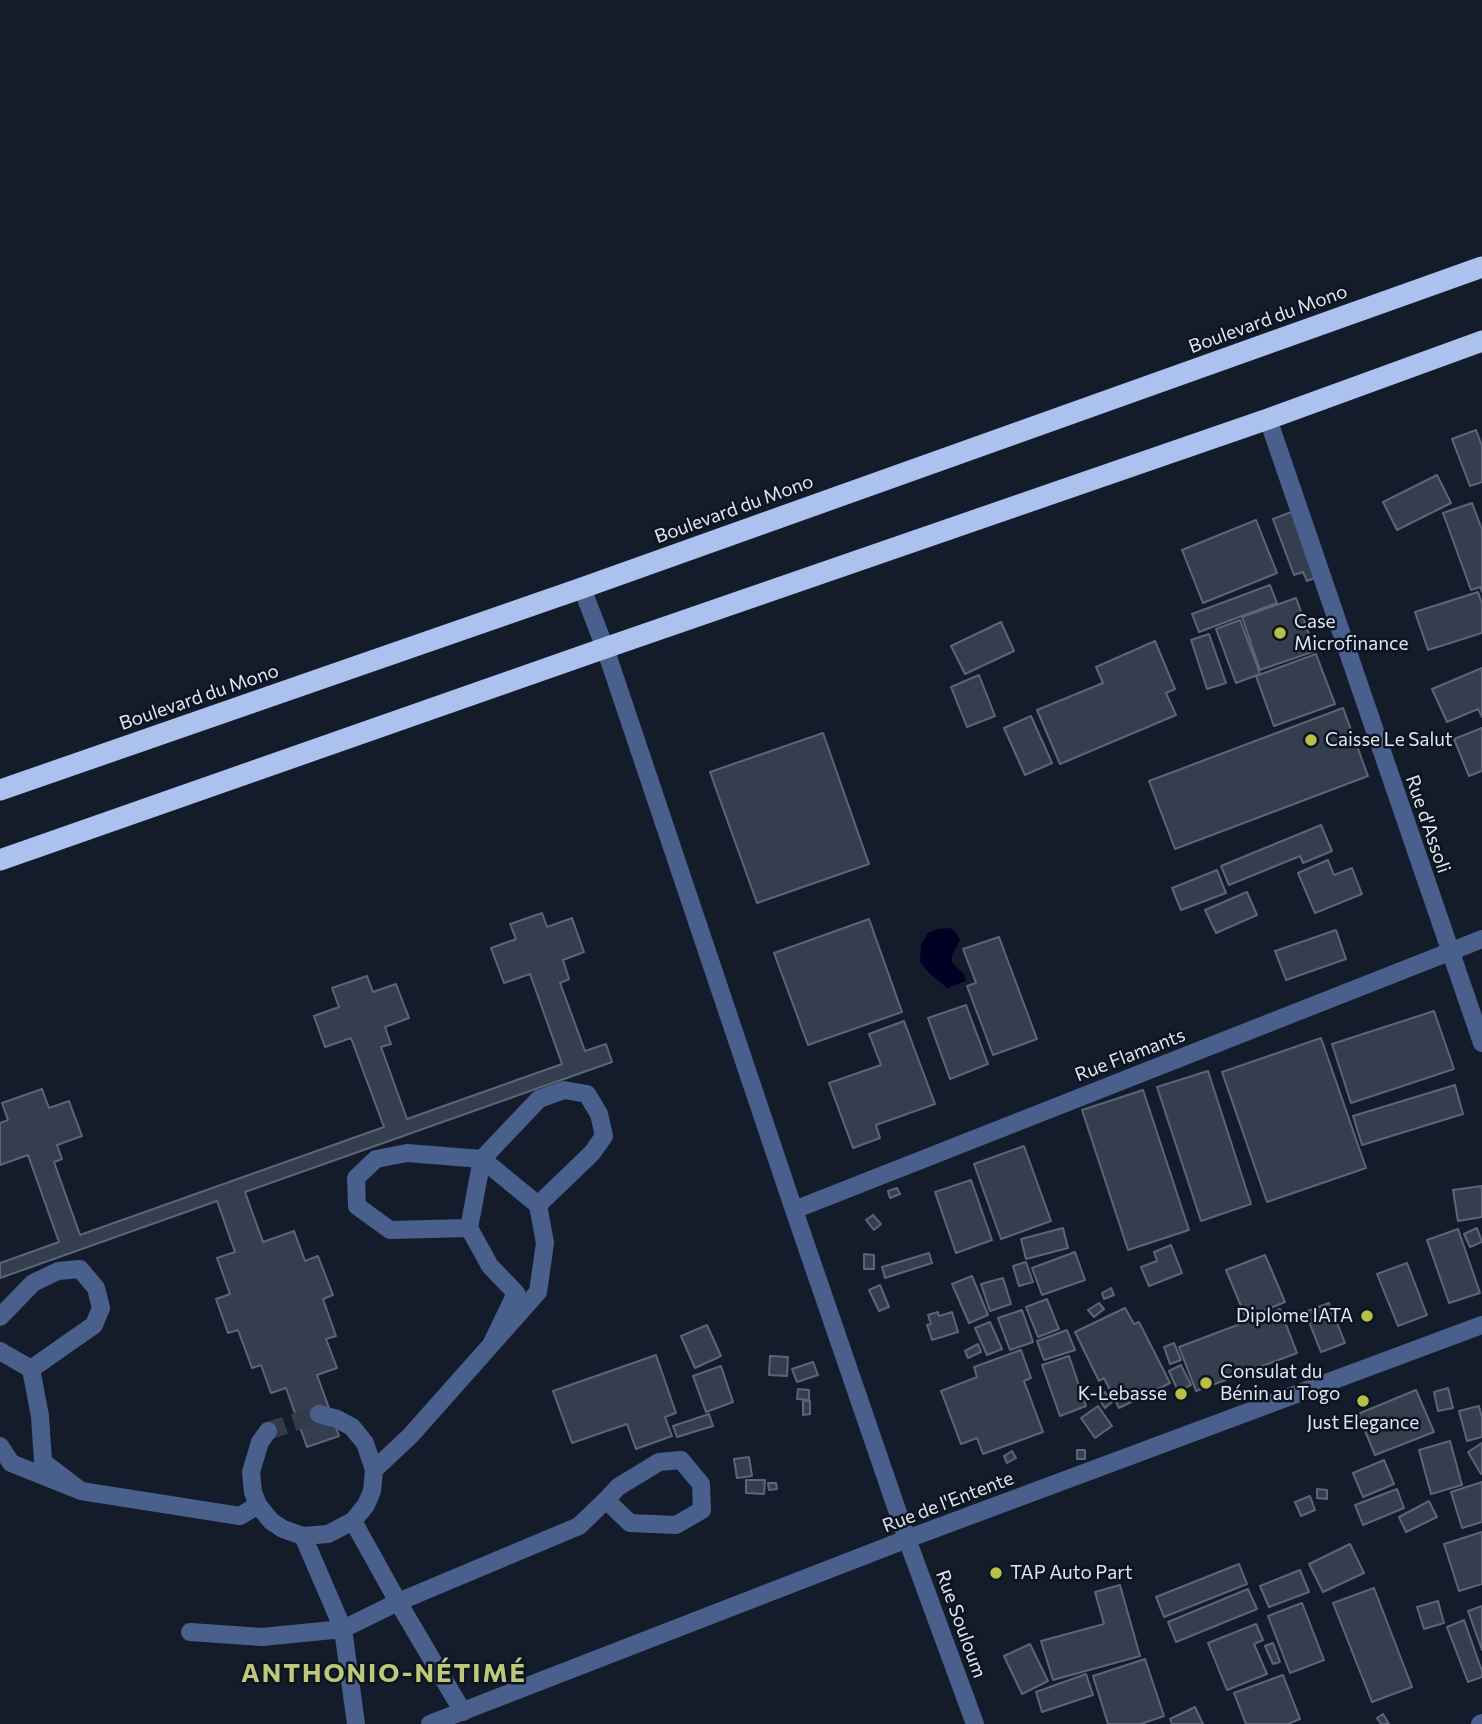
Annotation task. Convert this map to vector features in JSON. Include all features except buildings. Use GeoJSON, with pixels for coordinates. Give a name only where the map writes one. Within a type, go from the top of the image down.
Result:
{"type":"FeatureCollection","features":[{"type":"Feature","properties":{"kind":"highway","name":"Boulevard du Mono"},"geometry":{"type":"LineString","coordinates":[[0,790],[582,588],[1482,267]]}},
{"type":"Feature","properties":{"kind":"highway"},"geometry":{"type":"LineString","coordinates":[[0,860],[1268,419],[1482,341]]}},
{"type":"Feature","properties":{"kind":"street","name":"Rue d'Assoli"},"geometry":{"type":"LineString","coordinates":[[1268,419],[1482,1043]]}},
{"type":"Feature","properties":{"kind":"street","name":"Rue Souloum"},"geometry":{"type":"LineString","coordinates":[[582,588],[605,648],[907,1539],[975,1724]]}},
{"type":"Feature","properties":{"kind":"street","name":"Rue Flamants"},"geometry":{"type":"LineString","coordinates":[[794,1210],[1482,939]]}},
{"type":"Feature","properties":{"kind":"street"},"geometry":{"type":"LineString","coordinates":[[492,1343],[516,1293],[490,1266],[469,1228],[482,1159],[539,1099],[564,1090],[587,1094],[599,1114],[604,1136],[592,1153],[538,1205]]}},
{"type":"Feature","properties":{"kind":"street"},"geometry":{"type":"LineString","coordinates":[[374,1470],[411,1435],[538,1292],[545,1242],[538,1205],[482,1159],[407,1153],[376,1159],[356,1178],[357,1206],[390,1230],[469,1228]]}},
{"type":"Feature","properties":{"kind":"street"},"geometry":{"type":"LineString","coordinates":[[0,1317],[33,1283],[58,1271],[80,1269],[96,1288],[101,1308],[93,1325],[32,1368]]}},
{"type":"Feature","properties":{"kind":"street","name":"Rue de l'Entente"},"geometry":{"type":"LineString","coordinates":[[430,1724],[907,1539],[1482,1325]]}},
{"type":"Feature","properties":{"kind":"street"},"geometry":{"type":"LineString","coordinates":[[0,1351],[32,1368]]}},
{"type":"Feature","properties":{"kind":"street"},"geometry":{"type":"LineString","coordinates":[[32,1368],[40,1416],[43,1462],[81,1491]]}},
{"type":"Feature","properties":{"kind":"street"},"geometry":{"type":"LineString","coordinates":[[268,1431],[260,1442],[251,1472],[253,1492],[258,1505],[271,1521],[283,1529],[303,1536],[328,1534],[353,1521],[366,1505],[372,1492],[374,1470],[365,1443],[352,1427],[319,1414]]}},
{"type":"Feature","properties":{"kind":"street"},"geometry":{"type":"LineString","coordinates":[[0,1446],[11,1463],[81,1491],[240,1516],[258,1505]]}},
{"type":"Feature","properties":{"kind":"street"},"geometry":{"type":"LineString","coordinates":[[190,1632],[261,1637],[343,1629],[398,1602],[579,1527],[618,1487],[659,1462],[681,1460],[701,1484],[702,1510],[676,1525],[630,1523],[606,1500]]}},
{"type":"Feature","properties":{"kind":"street"},"geometry":{"type":"LineString","coordinates":[[353,1521],[463,1712]]}},
{"type":"Feature","properties":{"kind":"street"},"geometry":{"type":"LineString","coordinates":[[303,1536],[343,1629],[356,1724]]}},
{"type":"Feature","properties":{"kind":"water"},"geometry":{"type":"Polygon","coordinates":[[[951,928],[960,940],[952,955],[952,962],[964,974],[966,981],[947,988],[920,962],[921,944],[928,933],[951,928]]]}},
{"type":"Feature","properties":{"kind":"tunnel"},"geometry":{"type":"LineString","coordinates":[[268,1431],[319,1414]]}},
{"type":"Feature","properties":{"kind":"place","name":"Case Microfinance"},"geometry":{"type":"Point","coordinates":[1280,633]}},
{"type":"Feature","properties":{"kind":"place","name":"Caisse Le Salut"},"geometry":{"type":"Point","coordinates":[1311,740]}},
{"type":"Feature","properties":{"kind":"place","name":"Diplome IATA"},"geometry":{"type":"Point","coordinates":[1367,1316]}},
{"type":"Feature","properties":{"kind":"place","name":"Consulat du Bénin au Togo"},"geometry":{"type":"Point","coordinates":[1206,1383]}},
{"type":"Feature","properties":{"kind":"place","name":"K-Lebasse"},"geometry":{"type":"Point","coordinates":[1181,1394]}},
{"type":"Feature","properties":{"kind":"place","name":"Just Elegance"},"geometry":{"type":"Point","coordinates":[1363,1401]}},
{"type":"Feature","properties":{"kind":"place","name":"TAP Auto Part"},"geometry":{"type":"Point","coordinates":[996,1573]}},
{"type":"Feature","properties":{"kind":"district","name":"ANTHONIO-NÉTIMÉ"},"geometry":{"type":"Point","coordinates":[384,1673]}}]}
